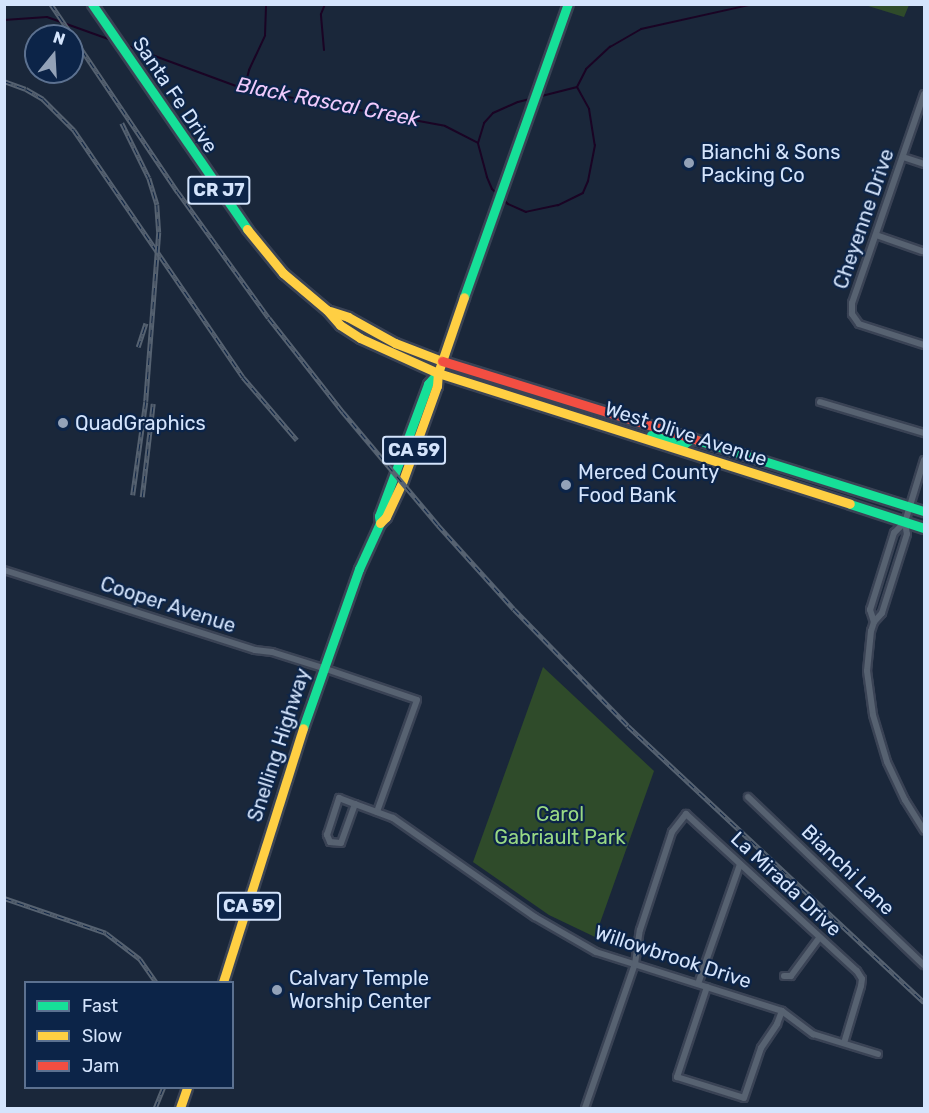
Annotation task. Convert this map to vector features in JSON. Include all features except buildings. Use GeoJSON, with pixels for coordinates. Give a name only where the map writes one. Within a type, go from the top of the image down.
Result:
{"type":"FeatureCollection","features":[{"type":"Feature","properties":{"kind":"main road","name":"Santa Fe Drive"},"geometry":{"type":"LineString","coordinates":[[92,4],[253,238],[283,273],[327,310],[340,325],[368,343],[438,374]]}},
{"type":"Feature","properties":{"kind":"main road","name":"CA 59"},"geometry":{"type":"LineString","coordinates":[[442,361],[568,4]]}},
{"type":"Feature","properties":{"kind":"main road","name":"Santa Fe Drive"},"geometry":{"type":"LineString","coordinates":[[327,310],[348,317],[395,343],[442,361]]}},
{"type":"Feature","properties":{"kind":"main road","name":"Snelling Highway"},"geometry":{"type":"LineString","coordinates":[[223,981],[250,903],[270,828],[359,568],[380,523],[379,516],[396,476],[428,384],[438,374],[442,361]]}},
{"type":"Feature","properties":{"kind":"main road","name":"West Olive Avenue"},"geometry":{"type":"LineString","coordinates":[[442,361],[924,511]]}},
{"type":"Feature","properties":{"kind":"main road","name":"West Olive Avenue"},"geometry":{"type":"LineString","coordinates":[[438,374],[924,528]]}},
{"type":"Feature","properties":{"kind":"main road"},"geometry":{"type":"LineString","coordinates":[[640,438],[650,435],[684,444],[692,438]]}},
{"type":"Feature","properties":{"kind":"main road"},"geometry":{"type":"LineString","coordinates":[[180,1108],[187,1089]]}},
{"type":"Feature","properties":{"kind":"street","name":"Cheyenne Drive"},"geometry":{"type":"LineString","coordinates":[[924,94],[854,296],[852,314],[859,324],[870,329],[924,345]]}},
{"type":"Feature","properties":{"kind":"street"},"geometry":{"type":"LineString","coordinates":[[903,157],[924,164]]}},
{"type":"Feature","properties":{"kind":"street"},"geometry":{"type":"LineString","coordinates":[[876,235],[922,251]]}},
{"type":"Feature","properties":{"kind":"street"},"geometry":{"type":"LineString","coordinates":[[820,402],[924,433]]}},
{"type":"Feature","properties":{"kind":"street"},"geometry":{"type":"LineString","coordinates":[[924,460],[905,522],[907,534],[882,613],[874,622],[868,651],[868,687],[877,733],[889,767],[924,831]]}},
{"type":"Feature","properties":{"kind":"street"},"geometry":{"type":"LineString","coordinates":[[874,622],[870,610],[894,533],[905,522]]}},
{"type":"Feature","properties":{"kind":"street","name":"Cooper Avenue"},"geometry":{"type":"LineString","coordinates":[[4,570],[255,650],[273,652],[324,668]]}},
{"type":"Feature","properties":{"kind":"street"},"geometry":{"type":"LineString","coordinates":[[324,668],[417,700],[377,812]]}},
{"type":"Feature","properties":{"kind":"street","name":"Bianchi Lane"},"geometry":{"type":"LineString","coordinates":[[748,797],[924,965]]}},
{"type":"Feature","properties":{"kind":"street"},"geometry":{"type":"LineString","coordinates":[[339,798],[355,804],[341,843],[330,842],[327,835],[339,798]]}},
{"type":"Feature","properties":{"kind":"street","name":"Willowbrook Drive"},"geometry":{"type":"LineString","coordinates":[[355,804],[393,818],[557,932],[596,952],[782,1011],[806,1031],[878,1054]]}},
{"type":"Feature","properties":{"kind":"street","name":"La Mirada Drive"},"geometry":{"type":"LineString","coordinates":[[635,964],[640,930],[672,832],[686,814],[857,971],[862,980],[844,1044]]}},
{"type":"Feature","properties":{"kind":"street"},"geometry":{"type":"LineString","coordinates":[[698,984],[740,864]]}},
{"type":"Feature","properties":{"kind":"street"},"geometry":{"type":"LineString","coordinates":[[784,976],[791,976],[819,938]]}},
{"type":"Feature","properties":{"kind":"street"},"geometry":{"type":"LineString","coordinates":[[585,1108],[635,964]]}},
{"type":"Feature","properties":{"kind":"street"},"geometry":{"type":"LineString","coordinates":[[707,987],[677,1077],[744,1098],[761,1048],[777,1024],[782,1011]]}},
{"type":"Feature","properties":{"kind":"green space"},"geometry":{"type":"Polygon","coordinates":[[[865,5],[909,5],[904,17],[865,5]]]}},
{"type":"Feature","properties":{"kind":"green space","name":"Carol Gabriault Park"},"geometry":{"type":"Polygon","coordinates":[[[543,667],[654,771],[595,937],[549,915],[473,862],[543,667]]]}},
{"type":"Feature","properties":{"kind":"waterway"},"geometry":{"type":"LineString","coordinates":[[244,89],[249,70],[265,35],[266,4]]}},
{"type":"Feature","properties":{"kind":"waterway"},"geometry":{"type":"LineString","coordinates":[[324,50],[321,14],[325,4]]}},
{"type":"Feature","properties":{"kind":"waterway","name":"Black Rascal Creek"},"geometry":{"type":"LineString","coordinates":[[577,87],[586,69],[610,47],[641,29],[754,4]]}},
{"type":"Feature","properties":{"kind":"waterway","name":"Black Rascal Creek"},"geometry":{"type":"LineString","coordinates":[[4,20],[47,17],[114,41]]}},
{"type":"Feature","properties":{"kind":"waterway","name":"Black Rascal Creek"},"geometry":{"type":"LineString","coordinates":[[125,45],[244,89],[445,126],[478,143]]}},
{"type":"Feature","properties":{"kind":"waterway"},"geometry":{"type":"LineString","coordinates":[[577,87],[589,109],[595,145],[588,181],[583,193],[558,205],[526,212],[508,204],[492,189],[487,177],[478,143],[484,123],[493,113],[518,102],[577,87]]}},
{"type":"Feature","properties":{"kind":"railway"},"geometry":{"type":"LineString","coordinates":[[51,4],[178,192],[269,318],[343,412],[438,525],[514,609],[628,726],[924,1002]]}},
{"type":"Feature","properties":{"kind":"railway"},"geometry":{"type":"LineString","coordinates":[[4,81],[26,89],[43,99],[74,130],[243,377],[297,440]]}},
{"type":"Feature","properties":{"kind":"railway"},"geometry":{"type":"LineString","coordinates":[[122,123],[149,178],[157,205],[159,232],[146,402],[133,495]]}},
{"type":"Feature","properties":{"kind":"railway"},"geometry":{"type":"LineString","coordinates":[[138,347],[146,323]]}},
{"type":"Feature","properties":{"kind":"railway"},"geometry":{"type":"LineString","coordinates":[[142,497],[153,404]]}},
{"type":"Feature","properties":{"kind":"railway"},"geometry":{"type":"LineString","coordinates":[[4,898],[106,933],[140,959],[155,981]]}},
{"type":"Feature","properties":{"kind":"railway"},"geometry":{"type":"LineString","coordinates":[[155,1108],[163,1089]]}},
{"type":"Feature","properties":{"kind":"traffic: fast"},"geometry":{"type":"LineString","coordinates":[[92,4],[247,229]]}},
{"type":"Feature","properties":{"kind":"traffic: fast"},"geometry":{"type":"LineString","coordinates":[[464,297],[568,4]]}},
{"type":"Feature","properties":{"kind":"traffic: fast"},"geometry":{"type":"LineString","coordinates":[[303,728],[359,569],[380,523],[379,516],[428,384],[438,373]]}},
{"type":"Feature","properties":{"kind":"traffic: fast"},"geometry":{"type":"LineString","coordinates":[[651,435],[684,444],[692,438]]}},
{"type":"Feature","properties":{"kind":"traffic: fast"},"geometry":{"type":"LineString","coordinates":[[697,440],[924,511]]}},
{"type":"Feature","properties":{"kind":"traffic: fast"},"geometry":{"type":"LineString","coordinates":[[850,504],[924,528]]}},
{"type":"Feature","properties":{"kind":"traffic: slow"},"geometry":{"type":"LineString","coordinates":[[247,229],[283,273],[327,310],[340,325],[360,338],[438,373]]}},
{"type":"Feature","properties":{"kind":"traffic: slow"},"geometry":{"type":"LineString","coordinates":[[380,523],[386,517],[402,483],[437,386],[438,373],[464,297]]}},
{"type":"Feature","properties":{"kind":"traffic: slow"},"geometry":{"type":"LineString","coordinates":[[330,311],[348,317],[395,343],[442,361]]}},
{"type":"Feature","properties":{"kind":"traffic: slow"},"geometry":{"type":"LineString","coordinates":[[438,373],[850,504]]}},
{"type":"Feature","properties":{"kind":"traffic: slow"},"geometry":{"type":"LineString","coordinates":[[223,981],[303,728]]}},
{"type":"Feature","properties":{"kind":"traffic: slow"},"geometry":{"type":"LineString","coordinates":[[180,1108],[187,1089]]}},
{"type":"Feature","properties":{"kind":"traffic: jam"},"geometry":{"type":"LineString","coordinates":[[442,361],[697,440]]}},
{"type":"Feature","properties":{"kind":"place","name":"Bianchi & Sons Packing Co"},"geometry":{"type":"Point","coordinates":[689,163]}},
{"type":"Feature","properties":{"kind":"place","name":"QuadGraphics"},"geometry":{"type":"Point","coordinates":[63,423]}},
{"type":"Feature","properties":{"kind":"place","name":"Merced County Food Bank"},"geometry":{"type":"Point","coordinates":[566,485]}},
{"type":"Feature","properties":{"kind":"place","name":"Calvary Temple Worship Center"},"geometry":{"type":"Point","coordinates":[277,990]}}]}
